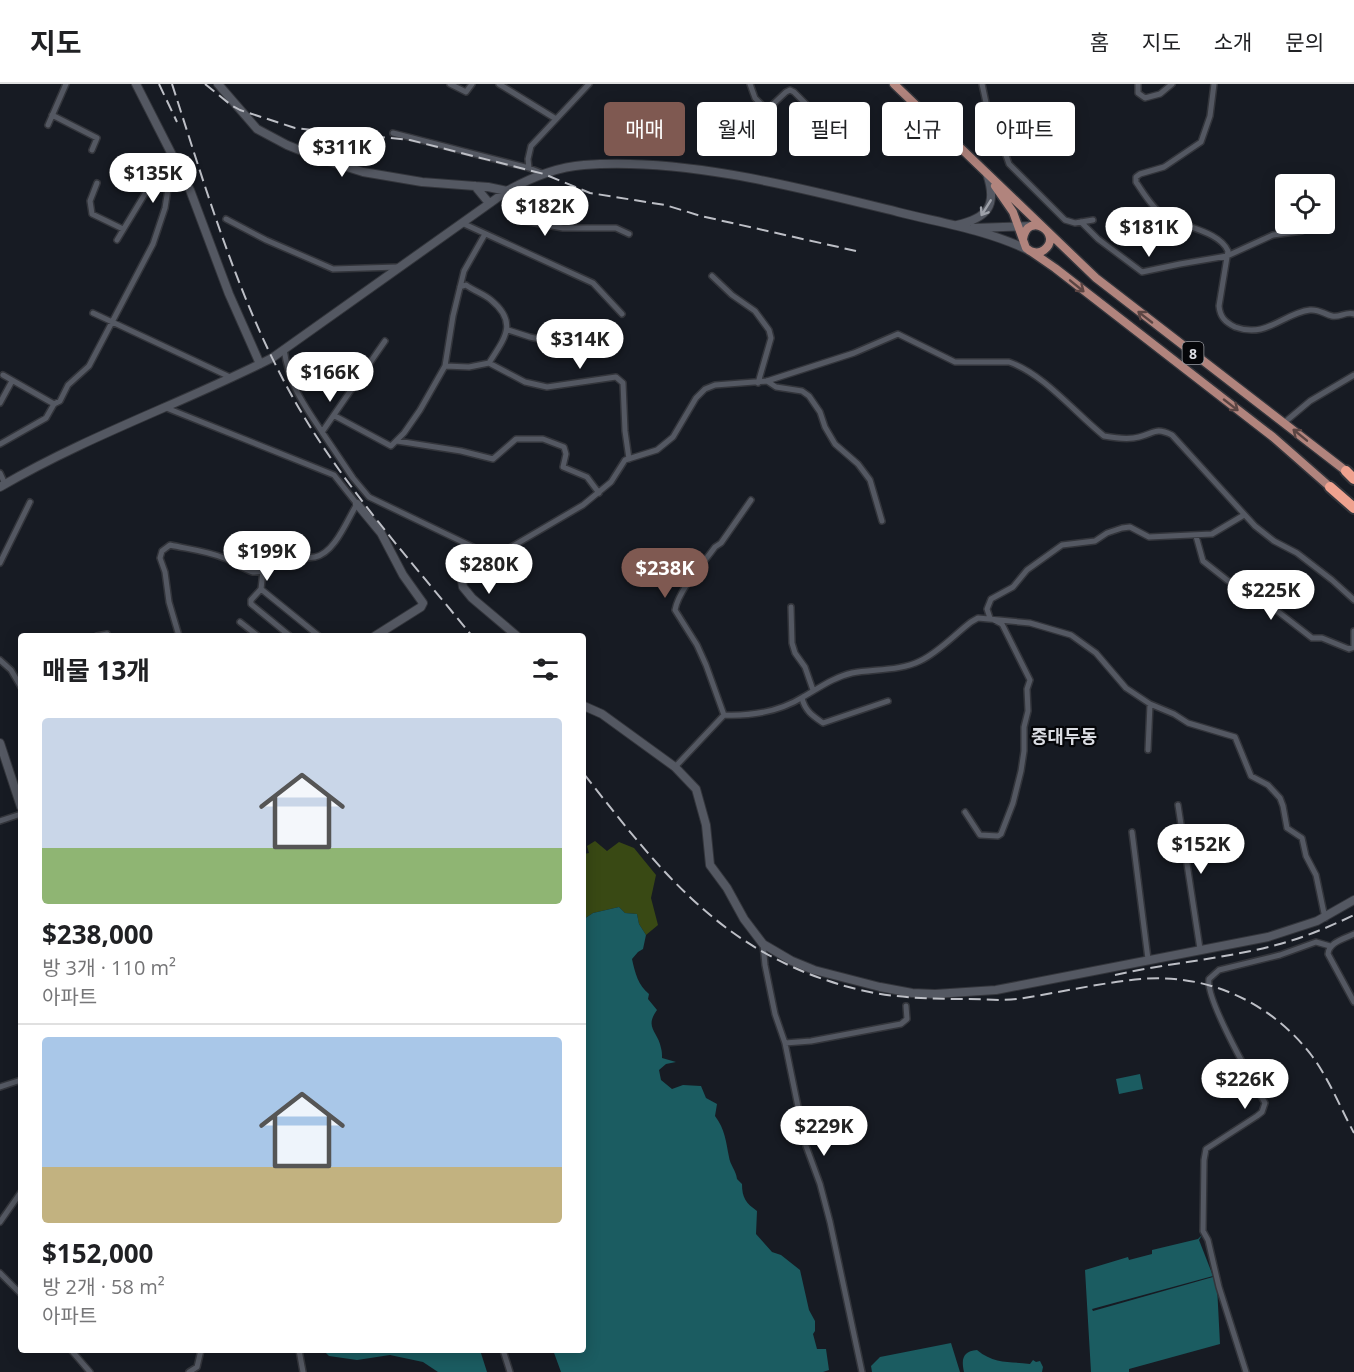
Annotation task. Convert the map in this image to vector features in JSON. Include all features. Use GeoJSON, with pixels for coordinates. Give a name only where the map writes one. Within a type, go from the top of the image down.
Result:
{"type":"FeatureCollection","features":[{"type":"Feature","properties":{"kind":"highway","name":"8"},"geometry":{"type":"LineString","coordinates":[[1330,487],[1354,508]]}},
{"type":"Feature","properties":{"kind":"main road","name":"8"},"geometry":{"type":"LineString","coordinates":[[894,84],[1096,278],[1351,472]]}},
{"type":"Feature","properties":{"kind":"main road","name":"8"},"geometry":{"type":"LineString","coordinates":[[987,173],[1012,212],[1023,240]]}},
{"type":"Feature","properties":{"kind":"main road"},"geometry":{"type":"LineString","coordinates":[[1038,225],[1046,229],[1050,237],[1048,245],[1038,252],[1030,251],[1023,240],[1025,231],[1038,225]]}},
{"type":"Feature","properties":{"kind":"main road","name":"8"},"geometry":{"type":"LineString","coordinates":[[1030,251],[1273,437],[1330,487]]}},
{"type":"Feature","properties":{"kind":"street"},"geometry":{"type":"LineString","coordinates":[[48,125],[66,84]]}},
{"type":"Feature","properties":{"kind":"street"},"geometry":{"type":"LineString","coordinates":[[136,84],[190,190],[229,294],[260,364]]}},
{"type":"Feature","properties":{"kind":"street"},"geometry":{"type":"LineString","coordinates":[[218,84],[257,129],[321,159],[373,173],[422,182],[507,191]]}},
{"type":"Feature","properties":{"kind":"street"},"geometry":{"type":"LineString","coordinates":[[450,84],[466,92],[471,84]]}},
{"type":"Feature","properties":{"kind":"street"},"geometry":{"type":"LineString","coordinates":[[499,84],[556,119]]}},
{"type":"Feature","properties":{"kind":"street"},"geometry":{"type":"LineString","coordinates":[[529,168],[528,159],[531,146],[589,84]]}},
{"type":"Feature","properties":{"kind":"street"},"geometry":{"type":"LineString","coordinates":[[750,84],[755,98],[765,108],[770,107],[790,90],[804,102]]}},
{"type":"Feature","properties":{"kind":"street"},"geometry":{"type":"LineString","coordinates":[[982,84],[990,122],[1001,141],[1009,164],[1065,220],[1075,223],[1093,220]]}},
{"type":"Feature","properties":{"kind":"street"},"geometry":{"type":"LineString","coordinates":[[1138,84],[1138,93],[1145,98],[1166,91],[1172,84]]}},
{"type":"Feature","properties":{"kind":"street"},"geometry":{"type":"LineString","coordinates":[[1214,84],[1210,116],[1201,142],[1164,167],[1140,174],[1136,177],[1136,182],[1164,216],[1222,242],[1228,251],[1219,306],[1220,313],[1229,324],[1246,330],[1261,329],[1310,310],[1318,310],[1333,317],[1349,312],[1354,314]]}},
{"type":"Feature","properties":{"kind":"street"},"geometry":{"type":"LineString","coordinates":[[52,115],[97,138],[92,150]]}},
{"type":"Feature","properties":{"kind":"street"},"geometry":{"type":"LineString","coordinates":[[393,133],[529,168],[544,174]]}},
{"type":"Feature","properties":{"kind":"street"},"geometry":{"type":"LineString","coordinates":[[117,240],[163,164],[173,155]]}},
{"type":"Feature","properties":{"kind":"street"},"geometry":{"type":"LineString","coordinates":[[0,444],[46,418],[54,404],[60,401],[68,385],[89,366],[153,244],[165,208],[173,155]]}},
{"type":"Feature","properties":{"kind":"street"},"geometry":{"type":"LineString","coordinates":[[0,473],[2,486],[36,466],[260,364],[507,191],[544,174],[582,165],[620,164],[702,171],[812,191],[966,228],[997,237],[1030,251]]}},
{"type":"Feature","properties":{"kind":"street"},"geometry":{"type":"LineString","coordinates":[[955,226],[974,221],[988,210],[992,192],[987,173]]}},
{"type":"Feature","properties":{"kind":"street"},"geometry":{"type":"LineString","coordinates":[[97,183],[90,201],[92,214],[123,229]]}},
{"type":"Feature","properties":{"kind":"street"},"geometry":{"type":"LineString","coordinates":[[520,184],[524,199],[518,220],[563,228],[616,228],[628,234]]}},
{"type":"Feature","properties":{"kind":"street"},"geometry":{"type":"LineString","coordinates":[[475,186],[489,203]]}},
{"type":"Feature","properties":{"kind":"street"},"geometry":{"type":"LineString","coordinates":[[226,219],[266,240],[333,268],[398,267]]}},
{"type":"Feature","properties":{"kind":"street"},"geometry":{"type":"LineString","coordinates":[[1081,222],[1098,239],[1142,272],[1227,256],[1279,234]]}},
{"type":"Feature","properties":{"kind":"street"},"geometry":{"type":"LineString","coordinates":[[462,223],[593,283],[622,314]]}},
{"type":"Feature","properties":{"kind":"street"},"geometry":{"type":"LineString","coordinates":[[966,228],[1033,226]]}},
{"type":"Feature","properties":{"kind":"street"},"geometry":{"type":"LineString","coordinates":[[335,416],[392,446],[404,434],[445,366],[464,271],[484,234]]}},
{"type":"Feature","properties":{"kind":"street"},"geometry":{"type":"LineString","coordinates":[[712,276],[754,311],[769,330],[771,338],[758,383]]}},
{"type":"Feature","properties":{"kind":"street"},"geometry":{"type":"LineString","coordinates":[[460,287],[466,285],[475,292],[490,298],[501,312],[508,330],[530,338],[561,344]]}},
{"type":"Feature","properties":{"kind":"street"},"geometry":{"type":"LineString","coordinates":[[93,313],[233,378]]}},
{"type":"Feature","properties":{"kind":"street"},"geometry":{"type":"LineString","coordinates":[[489,363],[508,330]]}},
{"type":"Feature","properties":{"kind":"street"},"geometry":{"type":"LineString","coordinates":[[513,633],[472,598],[463,587],[464,575],[583,506],[611,482],[621,463],[657,450],[665,444],[673,437],[696,398],[705,389],[715,384],[767,381],[854,353],[898,334],[955,362],[1009,362],[1032,373],[1104,436],[1140,437],[1158,430],[1172,435],[1244,515],[1274,541],[1297,553],[1332,580],[1354,600]]}},
{"type":"Feature","properties":{"kind":"street"},"geometry":{"type":"LineString","coordinates":[[322,432],[385,340]]}},
{"type":"Feature","properties":{"kind":"street"},"geometry":{"type":"LineString","coordinates":[[284,349],[287,371],[301,400],[352,478],[369,497],[494,556]]}},
{"type":"Feature","properties":{"kind":"street"},"geometry":{"type":"LineString","coordinates":[[445,366],[489,363],[525,382],[547,387],[616,377],[623,382],[629,459]]}},
{"type":"Feature","properties":{"kind":"street"},"geometry":{"type":"LineString","coordinates":[[3,375],[54,404]]}},
{"type":"Feature","properties":{"kind":"street"},"geometry":{"type":"LineString","coordinates":[[1285,422],[1310,401],[1354,375]]}},
{"type":"Feature","properties":{"kind":"street"},"geometry":{"type":"LineString","coordinates":[[0,403],[12,381]]}},
{"type":"Feature","properties":{"kind":"street"},"geometry":{"type":"LineString","coordinates":[[767,381],[776,387],[802,391],[809,396],[820,412],[825,427],[835,444],[864,471],[870,480],[882,521]]}},
{"type":"Feature","properties":{"kind":"street"},"geometry":{"type":"LineString","coordinates":[[163,407],[334,475],[381,533],[403,575],[423,603],[421,607],[380,633]]}},
{"type":"Feature","properties":{"kind":"street"},"geometry":{"type":"LineString","coordinates":[[397,441],[461,451],[493,459],[516,439],[543,439],[564,447],[566,454],[563,467],[587,477],[599,494]]}},
{"type":"Feature","properties":{"kind":"street"},"geometry":{"type":"LineString","coordinates":[[724,715],[697,645],[675,610],[676,602],[751,500]]}},
{"type":"Feature","properties":{"kind":"street"},"geometry":{"type":"LineString","coordinates":[[0,563],[30,502]]}},
{"type":"Feature","properties":{"kind":"street"},"geometry":{"type":"LineString","coordinates":[[180,633],[169,602],[165,572],[160,558],[166,547],[170,545],[224,557],[253,572],[263,571],[274,563],[288,558],[323,554],[332,545],[357,504]]}},
{"type":"Feature","properties":{"kind":"street"},"geometry":{"type":"LineString","coordinates":[[965,812],[980,835],[998,836],[1001,834],[1013,803],[1024,751],[1024,727],[1028,711],[1027,689],[1030,680],[1002,624],[990,618],[987,609],[991,599],[1013,587],[1027,570],[1062,544],[1095,541],[1122,528],[1130,527],[1149,537],[1212,534],[1244,515]]}},
{"type":"Feature","properties":{"kind":"street"},"geometry":{"type":"LineString","coordinates":[[1196,536],[1203,561],[1227,580],[1272,607],[1312,638],[1322,639],[1349,649],[1354,647],[1354,631]]}},
{"type":"Feature","properties":{"kind":"street"},"geometry":{"type":"LineString","coordinates":[[263,571],[261,589],[251,600],[251,604],[286,633]]}},
{"type":"Feature","properties":{"kind":"street"},"geometry":{"type":"LineString","coordinates":[[261,589],[315,633]]}},
{"type":"Feature","properties":{"kind":"street"},"geometry":{"type":"LineString","coordinates":[[791,606],[792,644],[795,653],[805,667],[813,690]]}},
{"type":"Feature","properties":{"kind":"street"},"geometry":{"type":"LineString","coordinates":[[675,767],[724,715],[772,711],[850,674],[917,663],[930,656],[978,618],[1030,623],[1071,635],[1096,653],[1126,688],[1150,704],[1188,723],[1235,737],[1251,776],[1275,790],[1283,806],[1287,828],[1302,838],[1306,856],[1316,875],[1325,918]]}},
{"type":"Feature","properties":{"kind":"street"},"geometry":{"type":"LineString","coordinates":[[240,622],[254,633]]}},
{"type":"Feature","properties":{"kind":"street"},"geometry":{"type":"LineString","coordinates":[[0,660],[18,676]]}},
{"type":"Feature","properties":{"kind":"street"},"geometry":{"type":"LineString","coordinates":[[802,698],[810,714],[823,723],[888,701]]}},
{"type":"Feature","properties":{"kind":"street"},"geometry":{"type":"LineString","coordinates":[[1148,750],[1150,704]]}},
{"type":"Feature","properties":{"kind":"street"},"geometry":{"type":"LineString","coordinates":[[586,707],[602,714],[675,767],[696,789],[706,825],[711,865],[744,919],[763,944],[792,961],[814,970],[900,992],[924,994],[996,990],[1278,934],[1325,918],[1354,900]]}},
{"type":"Feature","properties":{"kind":"street"},"geometry":{"type":"LineString","coordinates":[[0,743],[18,798]]}},
{"type":"Feature","properties":{"kind":"street"},"geometry":{"type":"LineString","coordinates":[[1178,805],[1200,949]]}},
{"type":"Feature","properties":{"kind":"street"},"geometry":{"type":"LineString","coordinates":[[0,821],[18,815]]}},
{"type":"Feature","properties":{"kind":"street"},"geometry":{"type":"LineString","coordinates":[[1132,832],[1148,959]]}},
{"type":"Feature","properties":{"kind":"street"},"geometry":{"type":"LineString","coordinates":[[1246,1372],[1219,1287],[1208,1240],[1203,1231],[1204,1160],[1206,1149],[1257,1116],[1265,1103],[1238,1055],[1209,992],[1209,979],[1219,970],[1280,955],[1316,942],[1330,946],[1354,934]]}},
{"type":"Feature","properties":{"kind":"street"},"geometry":{"type":"LineString","coordinates":[[763,944],[775,1014],[785,1044],[806,1146],[818,1175],[830,1222],[862,1372]]}},
{"type":"Feature","properties":{"kind":"street"},"geometry":{"type":"LineString","coordinates":[[1330,946],[1328,954],[1354,1002]]}},
{"type":"Feature","properties":{"kind":"street"},"geometry":{"type":"LineString","coordinates":[[785,1044],[901,1024],[907,1019],[906,1006]]}},
{"type":"Feature","properties":{"kind":"street"},"geometry":{"type":"LineString","coordinates":[[0,1087],[18,1081]]}},
{"type":"Feature","properties":{"kind":"street"},"geometry":{"type":"LineString","coordinates":[[0,1222],[18,1196]]}},
{"type":"Feature","properties":{"kind":"street"},"geometry":{"type":"LineString","coordinates":[[0,1273],[18,1290]]}},
{"type":"Feature","properties":{"kind":"street"},"geometry":{"type":"LineString","coordinates":[[74,1353],[90,1372]]}},
{"type":"Feature","properties":{"kind":"street"},"geometry":{"type":"LineString","coordinates":[[189,1372],[197,1367],[200,1353]]}},
{"type":"Feature","properties":{"kind":"street"},"geometry":{"type":"LineString","coordinates":[[300,1353],[303,1372]]}},
{"type":"Feature","properties":{"kind":"street"},"geometry":{"type":"LineString","coordinates":[[504,1353],[510,1372]]}},
{"type":"Feature","properties":{"kind":"green space"},"geometry":{"type":"Polygon","coordinates":[[[595,841],[607,851],[619,842],[634,848],[656,875],[651,898],[658,925],[646,935],[639,924],[637,914],[625,913],[619,907],[593,913],[586,918],[586,854],[589,853],[587,846],[595,841]]]}},
{"type":"Feature","properties":{"kind":"water"},"geometry":{"type":"Polygon","coordinates":[[[619,907],[625,913],[637,914],[639,924],[646,935],[643,949],[632,959],[633,964],[640,983],[649,994],[648,999],[657,1010],[653,1016],[652,1025],[662,1050],[662,1058],[676,1062],[666,1064],[659,1070],[661,1080],[672,1089],[683,1085],[701,1086],[706,1098],[717,1104],[715,1116],[723,1131],[731,1163],[737,1179],[742,1184],[745,1200],[757,1211],[756,1234],[772,1252],[781,1255],[800,1270],[809,1310],[815,1321],[813,1334],[817,1349],[826,1349],[829,1370],[823,1372],[561,1372],[554,1353],[586,1353],[586,918],[593,913],[619,907]]]}},
{"type":"Feature","properties":{"kind":"water"},"geometry":{"type":"Polygon","coordinates":[[[1140,1074],[1143,1089],[1119,1094],[1116,1079],[1140,1074]]]}},
{"type":"Feature","properties":{"kind":"water"},"geometry":{"type":"Polygon","coordinates":[[[1202,1235],[1199,1240],[1213,1276],[1092,1309],[1093,1311],[1213,1277],[1217,1286],[1220,1344],[1129,1369],[1129,1372],[1091,1372],[1085,1270],[1128,1257],[1129,1260],[1152,1254],[1152,1250],[1198,1239],[1202,1235]]]}},
{"type":"Feature","properties":{"kind":"water"},"geometry":{"type":"Polygon","coordinates":[[[951,1343],[960,1372],[872,1372],[871,1366],[880,1357],[951,1343]]]}},
{"type":"Feature","properties":{"kind":"water"},"geometry":{"type":"Polygon","coordinates":[[[977,1350],[990,1358],[1003,1362],[1030,1364],[1033,1360],[1040,1361],[1043,1367],[1042,1372],[964,1372],[964,1356],[977,1350]]]}},
{"type":"Feature","properties":{"kind":"water"},"geometry":{"type":"Polygon","coordinates":[[[326,1353],[481,1353],[487,1372],[438,1372],[423,1362],[390,1355],[357,1360],[329,1356],[326,1353]]]}},
{"type":"Feature","properties":{"kind":"railway"},"geometry":{"type":"LineString","coordinates":[[159,84],[177,122]]}},
{"type":"Feature","properties":{"kind":"railway"},"geometry":{"type":"LineString","coordinates":[[172,84],[229,256],[284,381],[324,449],[344,477],[470,633]]}},
{"type":"Feature","properties":{"kind":"railway"},"geometry":{"type":"LineString","coordinates":[[205,84],[240,110],[295,128],[410,140],[544,174],[590,193],[665,205],[701,216],[856,251]]}},
{"type":"Feature","properties":{"kind":"railway"},"geometry":{"type":"LineString","coordinates":[[586,777],[671,878],[702,908],[735,934],[772,957],[813,975],[860,990],[913,998],[1011,1000],[1110,983],[1166,978],[1214,987],[1237,995],[1258,1007],[1296,1037],[1324,1074],[1354,1133]]}},
{"type":"Feature","properties":{"kind":"railway"},"geometry":{"type":"LineString","coordinates":[[1115,975],[1276,945],[1316,932],[1354,915]]}},
{"type":"Feature","properties":{"kind":"district","name":"중대두동"},"geometry":{"type":"Point","coordinates":[1064,736]}}]}
